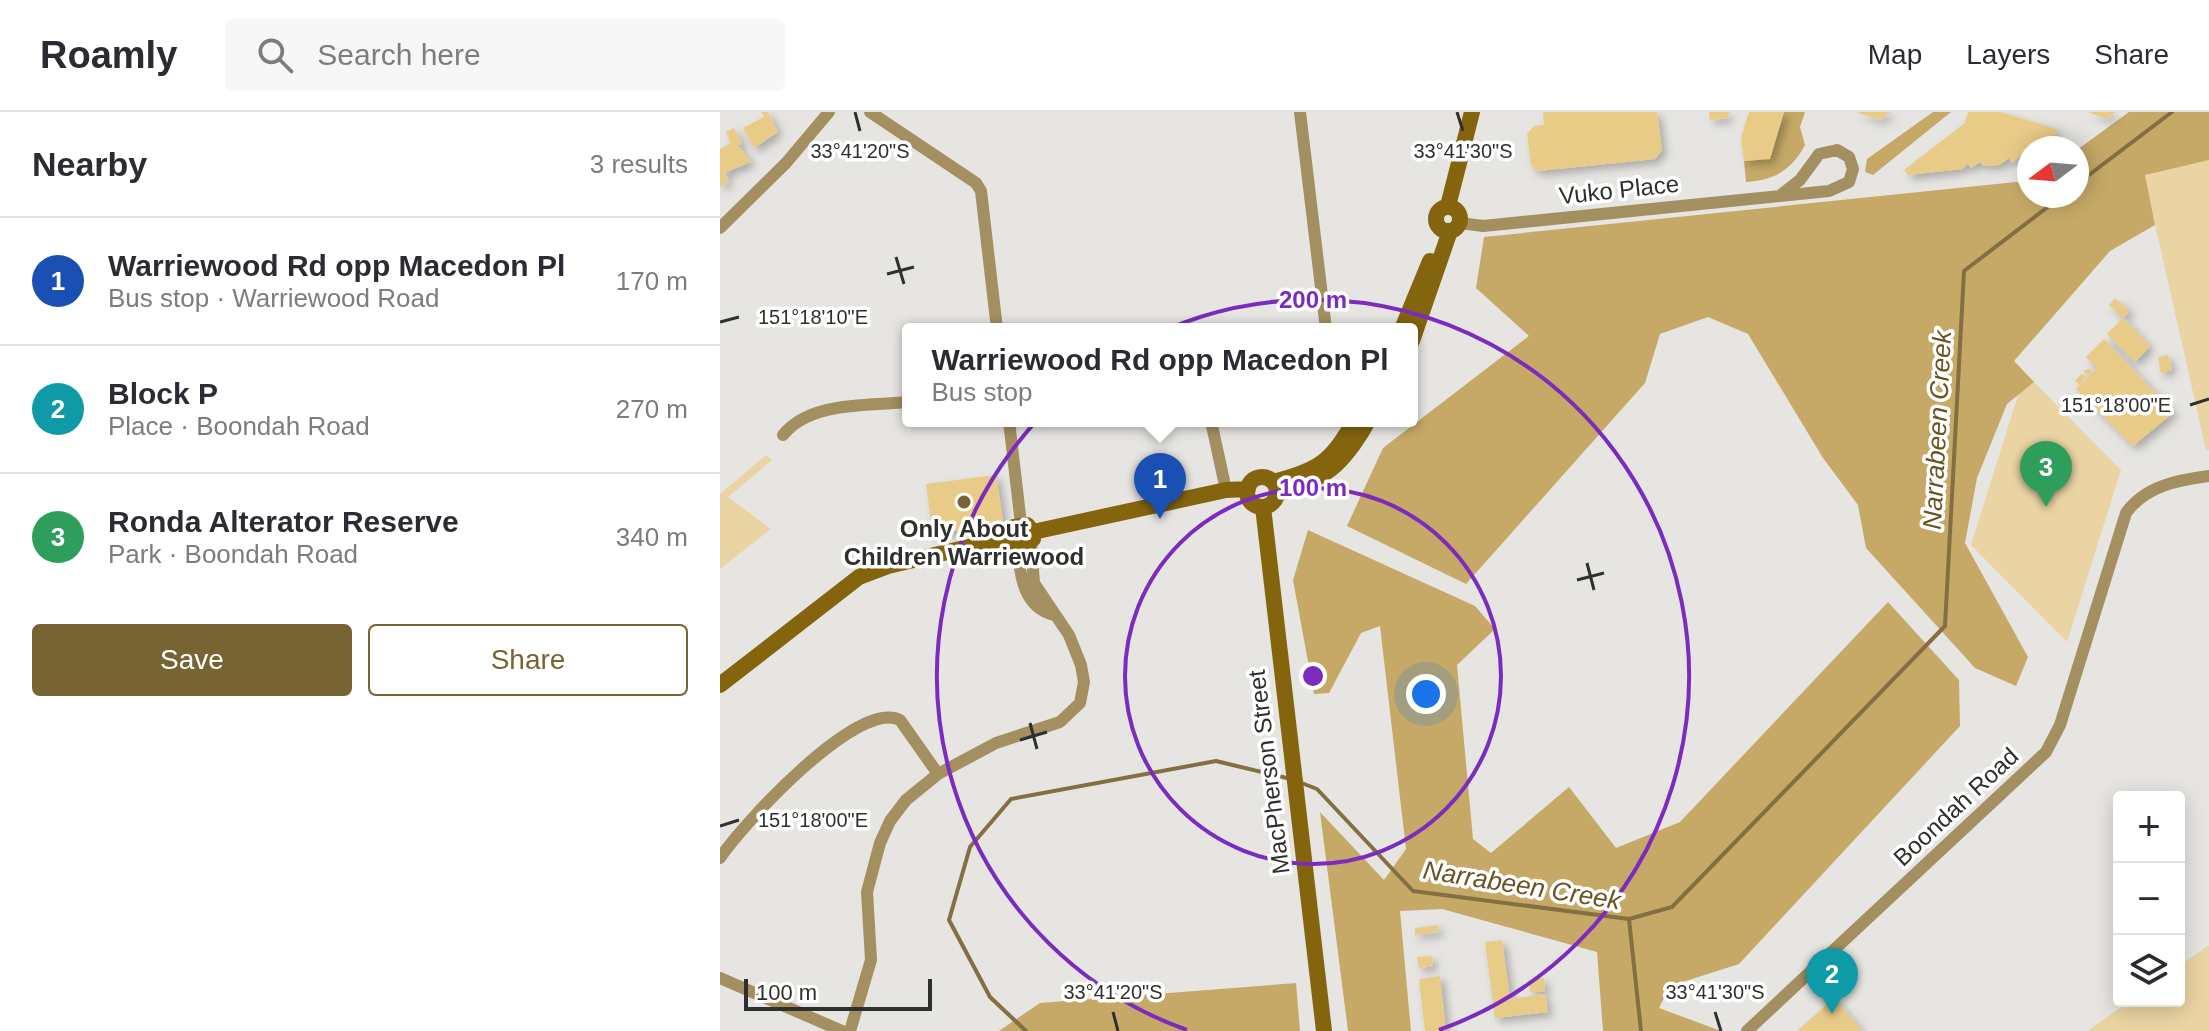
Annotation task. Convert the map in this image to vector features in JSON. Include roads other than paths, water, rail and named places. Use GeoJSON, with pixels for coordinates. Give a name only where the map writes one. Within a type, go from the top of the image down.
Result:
{"type":"FeatureCollection","features":[{"type":"Feature","properties":{"kind":"street"},"geometry":{"type":"LineString","coordinates":[[720,228],[786,163],[829,112]]}},
{"type":"Feature","properties":{"kind":"street"},"geometry":{"type":"LineString","coordinates":[[870,112],[976,183],[981,191],[996,323]]}},
{"type":"Feature","properties":{"kind":"street"},"geometry":{"type":"LineString","coordinates":[[1300,112],[1325,323]]}},
{"type":"Feature","properties":{"kind":"street"},"geometry":{"type":"LineString","coordinates":[[1451,228],[1437,215],[1448,206],[1472,112]]}},
{"type":"Feature","properties":{"kind":"street","name":"Vuko Place"},"geometry":{"type":"LineString","coordinates":[[1451,228],[1782,194],[1800,195],[1843,186],[1852,175],[1849,157],[1837,150],[1819,154],[1800,180],[1782,194]]}},
{"type":"Feature","properties":{"kind":"street"},"geometry":{"type":"LineString","coordinates":[[1405,323],[1451,228]]}},
{"type":"Feature","properties":{"kind":"street"},"geometry":{"type":"LineString","coordinates":[[1418,324],[1451,228]]}},
{"type":"Feature","properties":{"kind":"street"},"geometry":{"type":"LineString","coordinates":[[783,435],[795,421],[810,415],[902,403]]}},
{"type":"Feature","properties":{"kind":"street"},"geometry":{"type":"LineString","coordinates":[[850,1031],[871,960],[867,892],[880,843],[906,800],[938,774],[996,743],[1060,722],[1076,710],[1083,693],[1083,673],[1069,635],[1054,615],[1043,612],[1028,596],[1021,579],[1023,536],[1010,427]]}},
{"type":"Feature","properties":{"kind":"street"},"geometry":{"type":"LineString","coordinates":[[1212,427],[1226,490]]}},
{"type":"Feature","properties":{"kind":"street"},"geometry":{"type":"LineString","coordinates":[[1275,488],[1321,465],[1338,448],[1350,427]]}},
{"type":"Feature","properties":{"kind":"street"},"geometry":{"type":"LineString","coordinates":[[720,685],[859,577],[888,566],[1226,490],[1248,489],[1256,479],[1275,488],[1317,480],[1335,468],[1354,446],[1365,427]]}},
{"type":"Feature","properties":{"kind":"street","name":"Boondah Road"},"geometry":{"type":"LineString","coordinates":[[1747,1031],[2046,752],[2060,725],[2126,513],[2137,497],[2150,490],[2209,476]]}},
{"type":"Feature","properties":{"kind":"street"},"geometry":{"type":"LineString","coordinates":[[1248,489],[1251,502],[1263,507],[1272,503],[1275,488]]}},
{"type":"Feature","properties":{"kind":"street","name":"MacPherson Street"},"geometry":{"type":"LineString","coordinates":[[1263,507],[1324,1031]]}},
{"type":"Feature","properties":{"kind":"street"},"geometry":{"type":"LineString","coordinates":[[720,858],[796,773],[829,746],[880,716],[900,720],[938,774]]}},
{"type":"Feature","properties":{"kind":"street"},"geometry":{"type":"LineString","coordinates":[[720,978],[842,1031]]}},
{"type":"Feature","properties":{"kind":"waterway","name":"Narrabeen Creek"},"geometry":{"type":"LineString","coordinates":[[2089,175],[2172,112]]}},
{"type":"Feature","properties":{"kind":"waterway","name":"Narrabeen Creek"},"geometry":{"type":"LineString","coordinates":[[1299,782],[1317,789],[1413,891],[1629,919],[1672,907],[1945,626],[1964,271],[2046,208]]}},
{"type":"Feature","properties":{"kind":"waterway","name":"Narrabeen Creek"},"geometry":{"type":"LineString","coordinates":[[1026,1031],[990,997],[949,920],[970,847],[1011,799],[1216,761],[1291,779]]}},
{"type":"Feature","properties":{"kind":"waterway"},"geometry":{"type":"LineString","coordinates":[[1629,919],[1641,1031]]}},
{"type":"Feature","properties":{"kind":"place","name":"Only About Children Warriewood"},"geometry":{"type":"Point","coordinates":[964,502]}},
{"type":"Feature","properties":{"kind":"place","name":"Ronda Alterator Reserve"},"geometry":{"type":"Point","coordinates":[2046,507]}},
{"type":"Feature","properties":{"kind":"place","name":"Warriewood Rd opp Macedon Pl"},"geometry":{"type":"Point","coordinates":[1160,519]}},
{"type":"Feature","properties":{"kind":"place","name":"Block P"},"geometry":{"type":"Point","coordinates":[1832,1014]}}]}
